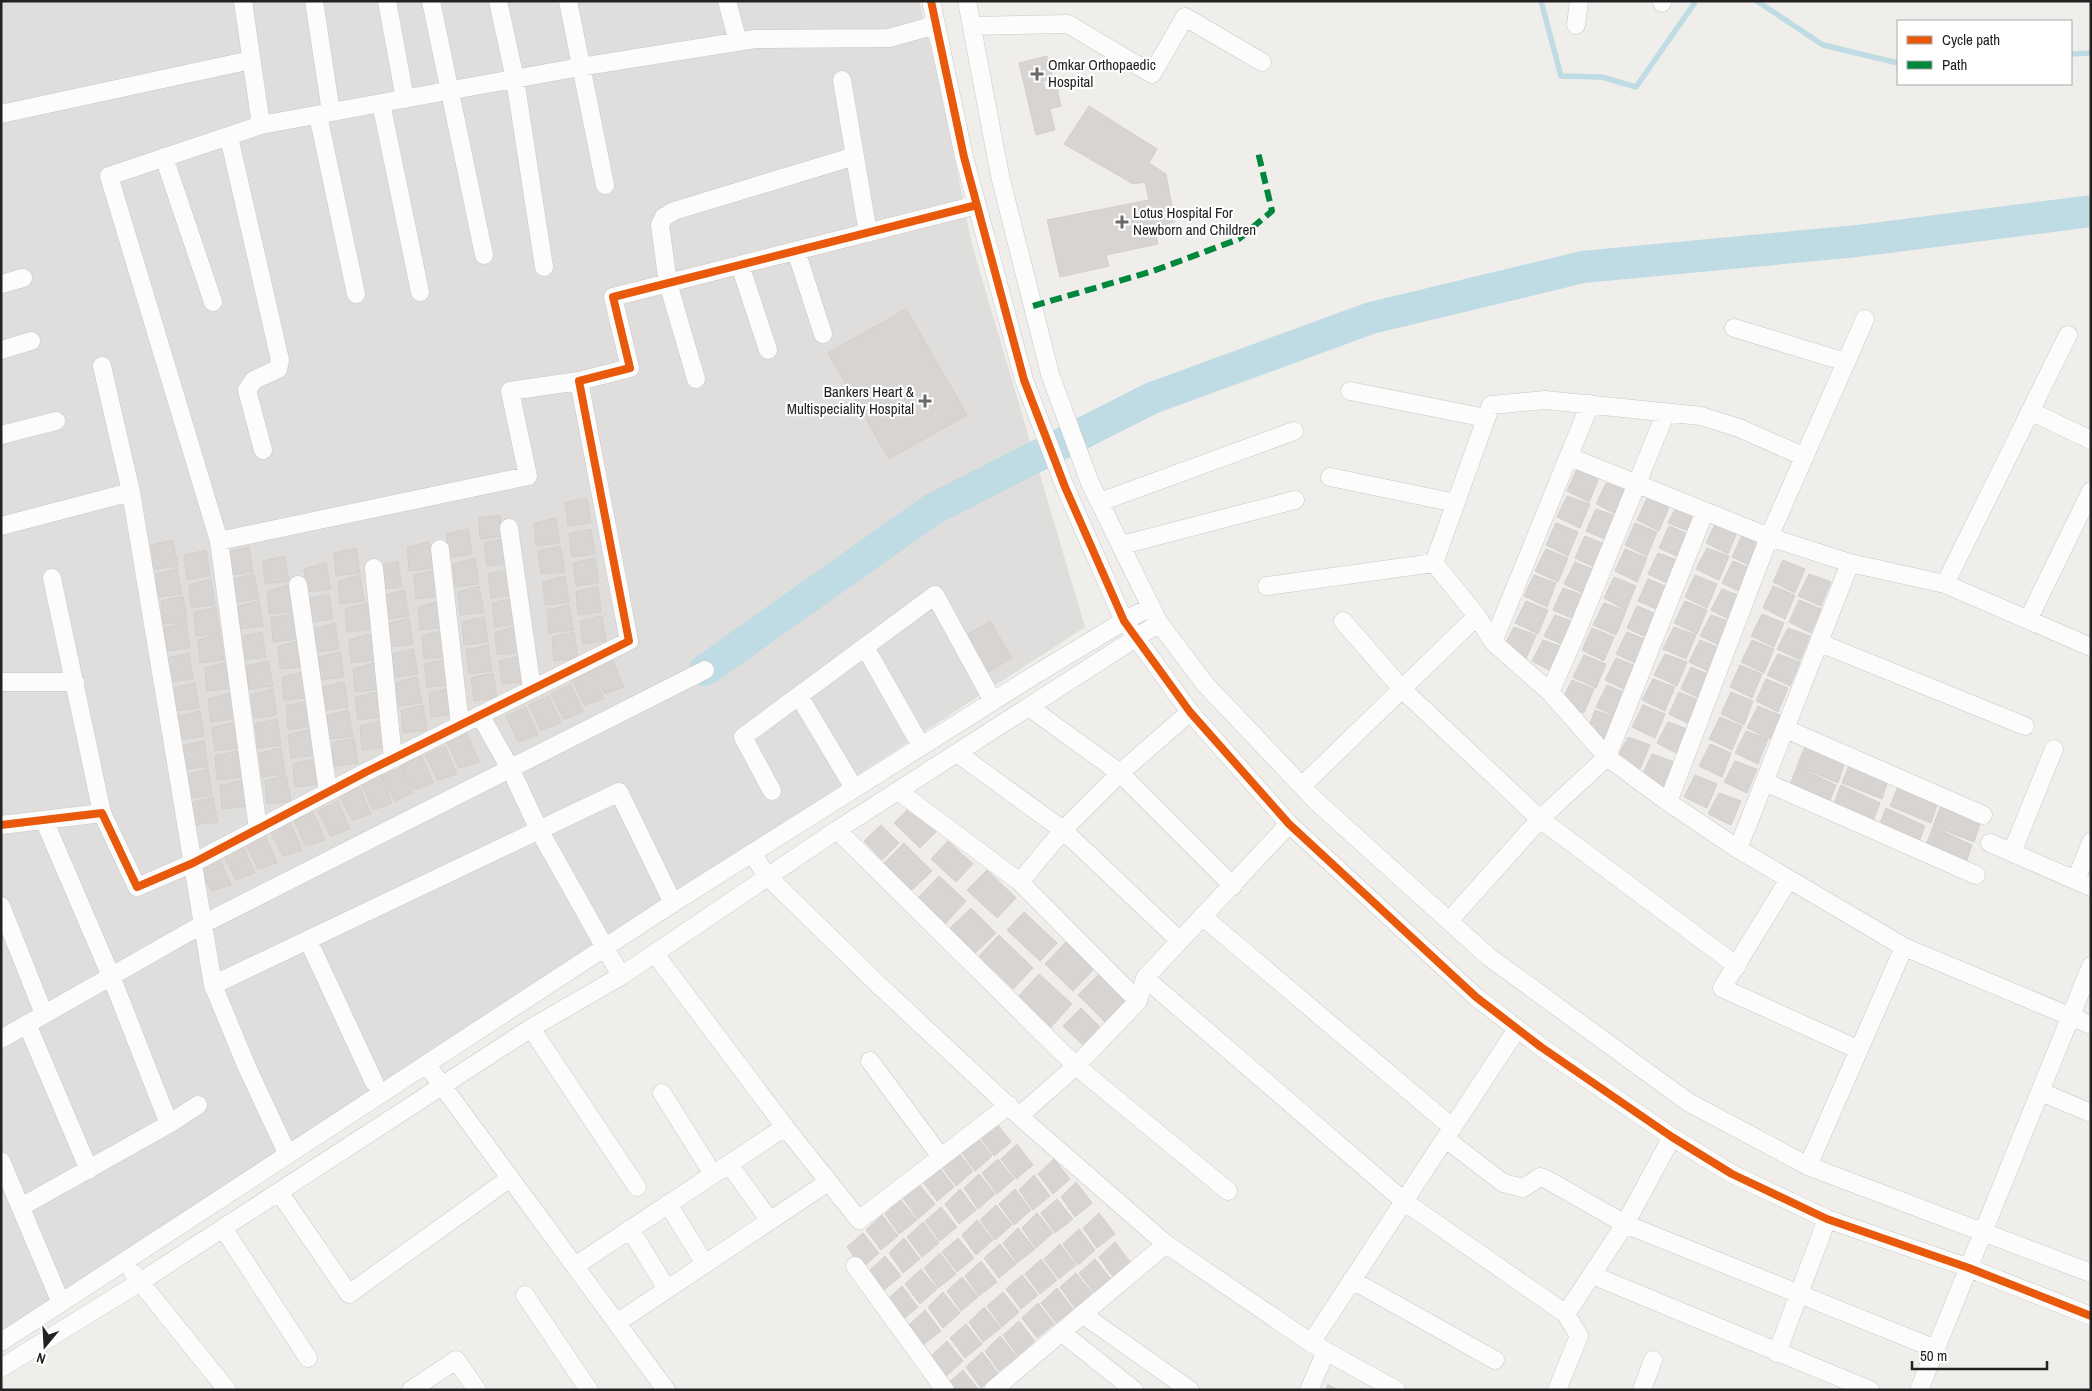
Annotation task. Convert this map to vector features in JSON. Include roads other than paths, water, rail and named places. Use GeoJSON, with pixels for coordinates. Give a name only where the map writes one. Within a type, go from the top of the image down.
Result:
{"type":"FeatureCollection","features":[{"type":"Feature","properties":{"kind":"street"},"geometry":{"type":"LineString","coordinates":[[242,1],[261,125]]}},
{"type":"Feature","properties":{"kind":"street"},"geometry":{"type":"LineString","coordinates":[[314,1],[325,114],[356,294]]}},
{"type":"Feature","properties":{"kind":"street"},"geometry":{"type":"LineString","coordinates":[[387,1],[405,99]]}},
{"type":"Feature","properties":{"kind":"street"},"geometry":{"type":"LineString","coordinates":[[431,1],[448,91],[484,255]]}},
{"type":"Feature","properties":{"kind":"street"},"geometry":{"type":"LineString","coordinates":[[498,1],[515,79],[544,267]]}},
{"type":"Feature","properties":{"kind":"street"},"geometry":{"type":"LineString","coordinates":[[568,1],[605,185]]}},
{"type":"Feature","properties":{"kind":"street"},"geometry":{"type":"LineString","coordinates":[[727,1],[738,42]]}},
{"type":"Feature","properties":{"kind":"street"},"geometry":{"type":"LineString","coordinates":[[931,1],[964,157],[1024,380],[1040,417],[1065,486],[1124,621],[1190,712],[1290,824],[1476,997],[1517,1029],[1672,1137],[1732,1174],[1827,1219],[1970,1268],[2091,1316]]}},
{"type":"Feature","properties":{"kind":"street"},"geometry":{"type":"LineString","coordinates":[[967,1],[1000,176],[1044,352],[1090,483],[1155,615],[1205,684],[1302,786],[1489,958],[1688,1102],[1808,1166],[2091,1273]]}},
{"type":"Feature","properties":{"kind":"street"},"geometry":{"type":"LineString","coordinates":[[1576,24],[1579,1]]}},
{"type":"Feature","properties":{"kind":"street"},"geometry":{"type":"LineString","coordinates":[[972,26],[1068,24],[1152,74],[1186,17],[1262,62]]}},
{"type":"Feature","properties":{"kind":"street"},"geometry":{"type":"LineString","coordinates":[[258,829],[219,541],[109,176],[261,125],[381,103],[580,67],[755,39],[889,38],[936,25]]}},
{"type":"Feature","properties":{"kind":"street"},"geometry":{"type":"LineString","coordinates":[[1,114],[251,60]]}},
{"type":"Feature","properties":{"kind":"street"},"geometry":{"type":"LineString","coordinates":[[842,80],[868,233]]}},
{"type":"Feature","properties":{"kind":"street"},"geometry":{"type":"LineString","coordinates":[[381,103],[420,292]]}},
{"type":"Feature","properties":{"kind":"street"},"geometry":{"type":"LineString","coordinates":[[229,137],[280,360],[278,369],[254,380],[247,390],[263,450]]}},
{"type":"Feature","properties":{"kind":"street"},"geometry":{"type":"LineString","coordinates":[[696,379],[668,283],[660,225],[664,217],[674,212],[855,156]]}},
{"type":"Feature","properties":{"kind":"street"},"geometry":{"type":"LineString","coordinates":[[164,157],[213,302]]}},
{"type":"Feature","properties":{"kind":"street"},"geometry":{"type":"LineString","coordinates":[[219,541],[528,476],[510,391],[579,381],[630,368],[613,298],[977,205]]}},
{"type":"Feature","properties":{"kind":"street"},"geometry":{"type":"LineString","coordinates":[[796,251],[823,334]]}},
{"type":"Feature","properties":{"kind":"street"},"geometry":{"type":"LineString","coordinates":[[740,266],[768,350]]}},
{"type":"Feature","properties":{"kind":"street"},"geometry":{"type":"LineString","coordinates":[[1,284],[23,278]]}},
{"type":"Feature","properties":{"kind":"street"},"geometry":{"type":"LineString","coordinates":[[1668,802],[1769,537],[1865,319]]}},
{"type":"Feature","properties":{"kind":"street"},"geometry":{"type":"LineString","coordinates":[[1734,328],[1846,362]]}},
{"type":"Feature","properties":{"kind":"street"},"geometry":{"type":"LineString","coordinates":[[1945,584],[2068,335]]}},
{"type":"Feature","properties":{"kind":"street"},"geometry":{"type":"LineString","coordinates":[[1,350],[31,341]]}},
{"type":"Feature","properties":{"kind":"street"},"geometry":{"type":"LineString","coordinates":[[102,366],[131,492],[213,985],[246,1064],[288,1155]]}},
{"type":"Feature","properties":{"kind":"street"},"geometry":{"type":"LineString","coordinates":[[52,578],[102,813],[137,887],[193,864],[328,792],[629,641],[579,381]]}},
{"type":"Feature","properties":{"kind":"street"},"geometry":{"type":"LineString","coordinates":[[1350,391],[1486,418]]}},
{"type":"Feature","properties":{"kind":"street"},"geometry":{"type":"LineString","coordinates":[[1434,563],[1491,405],[1545,400],[1701,416],[1739,428],[1805,457]]}},
{"type":"Feature","properties":{"kind":"street"},"geometry":{"type":"LineString","coordinates":[[1493,642],[1590,404]]}},
{"type":"Feature","properties":{"kind":"street"},"geometry":{"type":"LineString","coordinates":[[2030,411],[2091,440]]}},
{"type":"Feature","properties":{"kind":"street"},"geometry":{"type":"LineString","coordinates":[[1550,692],[1666,412]]}},
{"type":"Feature","properties":{"kind":"street"},"geometry":{"type":"LineString","coordinates":[[1,436],[56,421]]}},
{"type":"Feature","properties":{"kind":"street"},"geometry":{"type":"LineString","coordinates":[[1100,502],[1294,430]]}},
{"type":"Feature","properties":{"kind":"street"},"geometry":{"type":"LineString","coordinates":[[1570,457],[1769,537],[1850,563],[1945,584],[2091,646]]}},
{"type":"Feature","properties":{"kind":"street"},"geometry":{"type":"LineString","coordinates":[[1330,477],[1456,503]]}},
{"type":"Feature","properties":{"kind":"street"},"geometry":{"type":"LineString","coordinates":[[2028,620],[2091,491]]}},
{"type":"Feature","properties":{"kind":"street"},"geometry":{"type":"LineString","coordinates":[[1,526],[131,492]]}},
{"type":"Feature","properties":{"kind":"street"},"geometry":{"type":"LineString","coordinates":[[1122,545],[1295,500]]}},
{"type":"Feature","properties":{"kind":"street"},"geometry":{"type":"LineString","coordinates":[[1449,921],[1540,819],[1607,757],[1705,511]]}},
{"type":"Feature","properties":{"kind":"street"},"geometry":{"type":"LineString","coordinates":[[509,528],[532,689]]}},
{"type":"Feature","properties":{"kind":"street"},"geometry":{"type":"LineString","coordinates":[[440,549],[460,725]]}},
{"type":"Feature","properties":{"kind":"street"},"geometry":{"type":"LineString","coordinates":[[1267,586],[1434,563]]}},
{"type":"Feature","properties":{"kind":"street"},"geometry":{"type":"LineString","coordinates":[[1434,563],[1476,616],[1493,642],[1550,692],[1607,757],[1668,802],[1738,849],[1904,948],[2091,1025]]}},
{"type":"Feature","properties":{"kind":"street"},"geometry":{"type":"LineString","coordinates":[[1738,849],[1850,563]]}},
{"type":"Feature","properties":{"kind":"street"},"geometry":{"type":"LineString","coordinates":[[374,568],[393,759]]}},
{"type":"Feature","properties":{"kind":"street"},"geometry":{"type":"LineString","coordinates":[[298,585],[328,792]]}},
{"type":"Feature","properties":{"kind":"street"},"geometry":{"type":"LineString","coordinates":[[772,791],[744,738],[935,595],[993,701]]}},
{"type":"Feature","properties":{"kind":"street"},"geometry":{"type":"LineString","coordinates":[[1,1342],[673,903],[854,788],[1124,621],[1155,615]]}},
{"type":"Feature","properties":{"kind":"street"},"geometry":{"type":"LineString","coordinates":[[1,1368],[140,1282],[531,1028],[655,954],[837,830],[1136,638],[1155,615]]}},
{"type":"Feature","properties":{"kind":"street"},"geometry":{"type":"LineString","coordinates":[[1302,786],[1476,616]]}},
{"type":"Feature","properties":{"kind":"street"},"geometry":{"type":"LineString","coordinates":[[1343,621],[1402,689],[1540,819],[1737,966]]}},
{"type":"Feature","properties":{"kind":"street"},"geometry":{"type":"LineString","coordinates":[[1820,643],[2025,726]]}},
{"type":"Feature","properties":{"kind":"street"},"geometry":{"type":"LineString","coordinates":[[865,647],[921,746]]}},
{"type":"Feature","properties":{"kind":"street"},"geometry":{"type":"LineString","coordinates":[[1,1039],[203,924],[705,670]]}},
{"type":"Feature","properties":{"kind":"street"},"geometry":{"type":"LineString","coordinates":[[1,682],[74,682]]}},
{"type":"Feature","properties":{"kind":"street"},"geometry":{"type":"LineString","coordinates":[[799,696],[854,788]]}},
{"type":"Feature","properties":{"kind":"street"},"geometry":{"type":"LineString","coordinates":[[1029,706],[1120,774],[1233,886]]}},
{"type":"Feature","properties":{"kind":"street"},"geometry":{"type":"LineString","coordinates":[[1020,882],[1063,830],[1120,774],[1190,712]]}},
{"type":"Feature","properties":{"kind":"street"},"geometry":{"type":"LineString","coordinates":[[480,715],[510,768],[539,830],[621,976]]}},
{"type":"Feature","properties":{"kind":"street"},"geometry":{"type":"LineString","coordinates":[[1786,729],[1983,815]]}},
{"type":"Feature","properties":{"kind":"street"},"geometry":{"type":"LineString","coordinates":[[2012,852],[2054,749]]}},
{"type":"Feature","properties":{"kind":"street"},"geometry":{"type":"LineString","coordinates":[[957,753],[1063,830],[1180,941]]}},
{"type":"Feature","properties":{"kind":"street"},"geometry":{"type":"LineString","coordinates":[[1765,782],[1976,874]]}},
{"type":"Feature","properties":{"kind":"street"},"geometry":{"type":"LineString","coordinates":[[898,791],[1020,882],[1138,1001]]}},
{"type":"Feature","properties":{"kind":"street"},"geometry":{"type":"LineString","coordinates":[[213,985],[619,792],[673,903]]}},
{"type":"Feature","properties":{"kind":"street"},"geometry":{"type":"LineString","coordinates":[[1,825],[102,813]]}},
{"type":"Feature","properties":{"kind":"street"},"geometry":{"type":"LineString","coordinates":[[44,820],[111,976],[169,1124]]}},
{"type":"Feature","properties":{"kind":"street"},"geometry":{"type":"LineString","coordinates":[[655,954],[785,1127],[859,1220],[941,1157],[1014,1110],[1076,1066],[1138,1001],[1145,978],[1290,824]]}},
{"type":"Feature","properties":{"kind":"street"},"geometry":{"type":"LineString","coordinates":[[837,830],[1076,1066],[1228,1191]]}},
{"type":"Feature","properties":{"kind":"street"},"geometry":{"type":"LineString","coordinates":[[1990,843],[2083,883],[2091,842]]}},
{"type":"Feature","properties":{"kind":"street"},"geometry":{"type":"LineString","coordinates":[[752,853],[767,876],[882,988],[1014,1110],[1166,1244],[1319,1347],[1395,1390]]}},
{"type":"Feature","properties":{"kind":"street"},"geometry":{"type":"LineString","coordinates":[[1789,879],[1722,988],[1859,1050]]}},
{"type":"Feature","properties":{"kind":"street"},"geometry":{"type":"LineString","coordinates":[[1,906],[44,1014]]}},
{"type":"Feature","properties":{"kind":"street"},"geometry":{"type":"LineString","coordinates":[[1202,916],[1449,1133],[1503,1183],[1523,1188],[1540,1177],[1546,1179],[1625,1224],[1936,1349]]}},
{"type":"Feature","properties":{"kind":"street"},"geometry":{"type":"LineString","coordinates":[[308,940],[374,1082]]}},
{"type":"Feature","properties":{"kind":"street"},"geometry":{"type":"LineString","coordinates":[[1808,1166],[1904,948]]}},
{"type":"Feature","properties":{"kind":"street"},"geometry":{"type":"LineString","coordinates":[[1920,1390],[2091,966]]}},
{"type":"Feature","properties":{"kind":"street"},"geometry":{"type":"LineString","coordinates":[[1145,978],[1405,1202],[1566,1314],[1580,1336],[1557,1390]]}},
{"type":"Feature","properties":{"kind":"street"},"geometry":{"type":"LineString","coordinates":[[27,1024],[89,1170]]}},
{"type":"Feature","properties":{"kind":"street"},"geometry":{"type":"LineString","coordinates":[[531,1028],[637,1187]]}},
{"type":"Feature","properties":{"kind":"street"},"geometry":{"type":"LineString","coordinates":[[1309,1390],[1319,1347],[1352,1280],[1517,1029]]}},
{"type":"Feature","properties":{"kind":"street"},"geometry":{"type":"LineString","coordinates":[[870,1061],[941,1157]]}},
{"type":"Feature","properties":{"kind":"street"},"geometry":{"type":"LineString","coordinates":[[427,1065],[618,1322],[666,1390]]}},
{"type":"Feature","properties":{"kind":"street"},"geometry":{"type":"LineString","coordinates":[[2040,1092],[2091,1113]]}},
{"type":"Feature","properties":{"kind":"street"},"geometry":{"type":"LineString","coordinates":[[662,1093],[713,1174]]}},
{"type":"Feature","properties":{"kind":"street"},"geometry":{"type":"LineString","coordinates":[[21,1207],[169,1124],[198,1105]]}},
{"type":"Feature","properties":{"kind":"street"},"geometry":{"type":"LineString","coordinates":[[575,1266],[785,1127]]}},
{"type":"Feature","properties":{"kind":"street"},"geometry":{"type":"LineString","coordinates":[[1566,1314],[1625,1224],[1672,1137]]}},
{"type":"Feature","properties":{"kind":"street"},"geometry":{"type":"LineString","coordinates":[[1,1161],[61,1303]]}},
{"type":"Feature","properties":{"kind":"street"},"geometry":{"type":"LineString","coordinates":[[729,1164],[770,1221]]}},
{"type":"Feature","properties":{"kind":"street"},"geometry":{"type":"LineString","coordinates":[[279,1192],[348,1294],[510,1178]]}},
{"type":"Feature","properties":{"kind":"street"},"geometry":{"type":"LineString","coordinates":[[618,1322],[828,1182]]}},
{"type":"Feature","properties":{"kind":"street"},"geometry":{"type":"LineString","coordinates":[[668,1204],[705,1264]]}},
{"type":"Feature","properties":{"kind":"street"},"geometry":{"type":"LineString","coordinates":[[1777,1353],[1827,1219]]}},
{"type":"Feature","properties":{"kind":"street"},"geometry":{"type":"LineString","coordinates":[[222,1228],[308,1358]]}},
{"type":"Feature","properties":{"kind":"street"},"geometry":{"type":"LineString","coordinates":[[630,1229],[667,1290]]}},
{"type":"Feature","properties":{"kind":"street"},"geometry":{"type":"LineString","coordinates":[[992,1390],[1166,1244]]}},
{"type":"Feature","properties":{"kind":"street"},"geometry":{"type":"LineString","coordinates":[[125,1262],[227,1390]]}},
{"type":"Feature","properties":{"kind":"street"},"geometry":{"type":"LineString","coordinates":[[855,1266],[945,1390]]}},
{"type":"Feature","properties":{"kind":"street"},"geometry":{"type":"LineString","coordinates":[[1592,1275],[1870,1390]]}},
{"type":"Feature","properties":{"kind":"street"},"geometry":{"type":"LineString","coordinates":[[1352,1280],[1494,1360]]}},
{"type":"Feature","properties":{"kind":"street"},"geometry":{"type":"LineString","coordinates":[[525,1295],[589,1390]]}},
{"type":"Feature","properties":{"kind":"street"},"geometry":{"type":"LineString","coordinates":[[1082,1314],[1190,1390]]}},
{"type":"Feature","properties":{"kind":"street"},"geometry":{"type":"LineString","coordinates":[[1061,1332],[1134,1390]]}},
{"type":"Feature","properties":{"kind":"street"},"geometry":{"type":"LineString","coordinates":[[411,1390],[456,1360],[477,1390]]}},
{"type":"Feature","properties":{"kind":"street"},"geometry":{"type":"LineString","coordinates":[[1642,1390],[1653,1360]]}},
{"type":"Feature","properties":{"kind":"waterway"},"geometry":{"type":"LineString","coordinates":[[1541,1],[1561,76],[1602,77],[1636,87],[1696,1]]}},
{"type":"Feature","properties":{"kind":"waterway"},"geometry":{"type":"LineString","coordinates":[[1757,1],[1823,45],[1897,63]]}},
{"type":"Feature","properties":{"kind":"waterway"},"geometry":{"type":"LineString","coordinates":[[2072,54],[2091,53]]}},
{"type":"Feature","properties":{"kind":"waterway"},"geometry":{"type":"LineString","coordinates":[[705,670],[933,509],[1152,398],[1371,318],[1583,267],[1857,241],[2091,211]]}},
{"type":"Feature","properties":{"kind":"place","name":"Omkar Orthopaedic Hospital"},"geometry":{"type":"Point","coordinates":[1037,74]}},
{"type":"Feature","properties":{"kind":"place","name":"Lotus Hospital For Newborn and Children"},"geometry":{"type":"Point","coordinates":[1122,222]}},
{"type":"Feature","properties":{"kind":"place","name":"Bankers Heart & Multispeciality Hospital"},"geometry":{"type":"Point","coordinates":[925,401]}}]}
